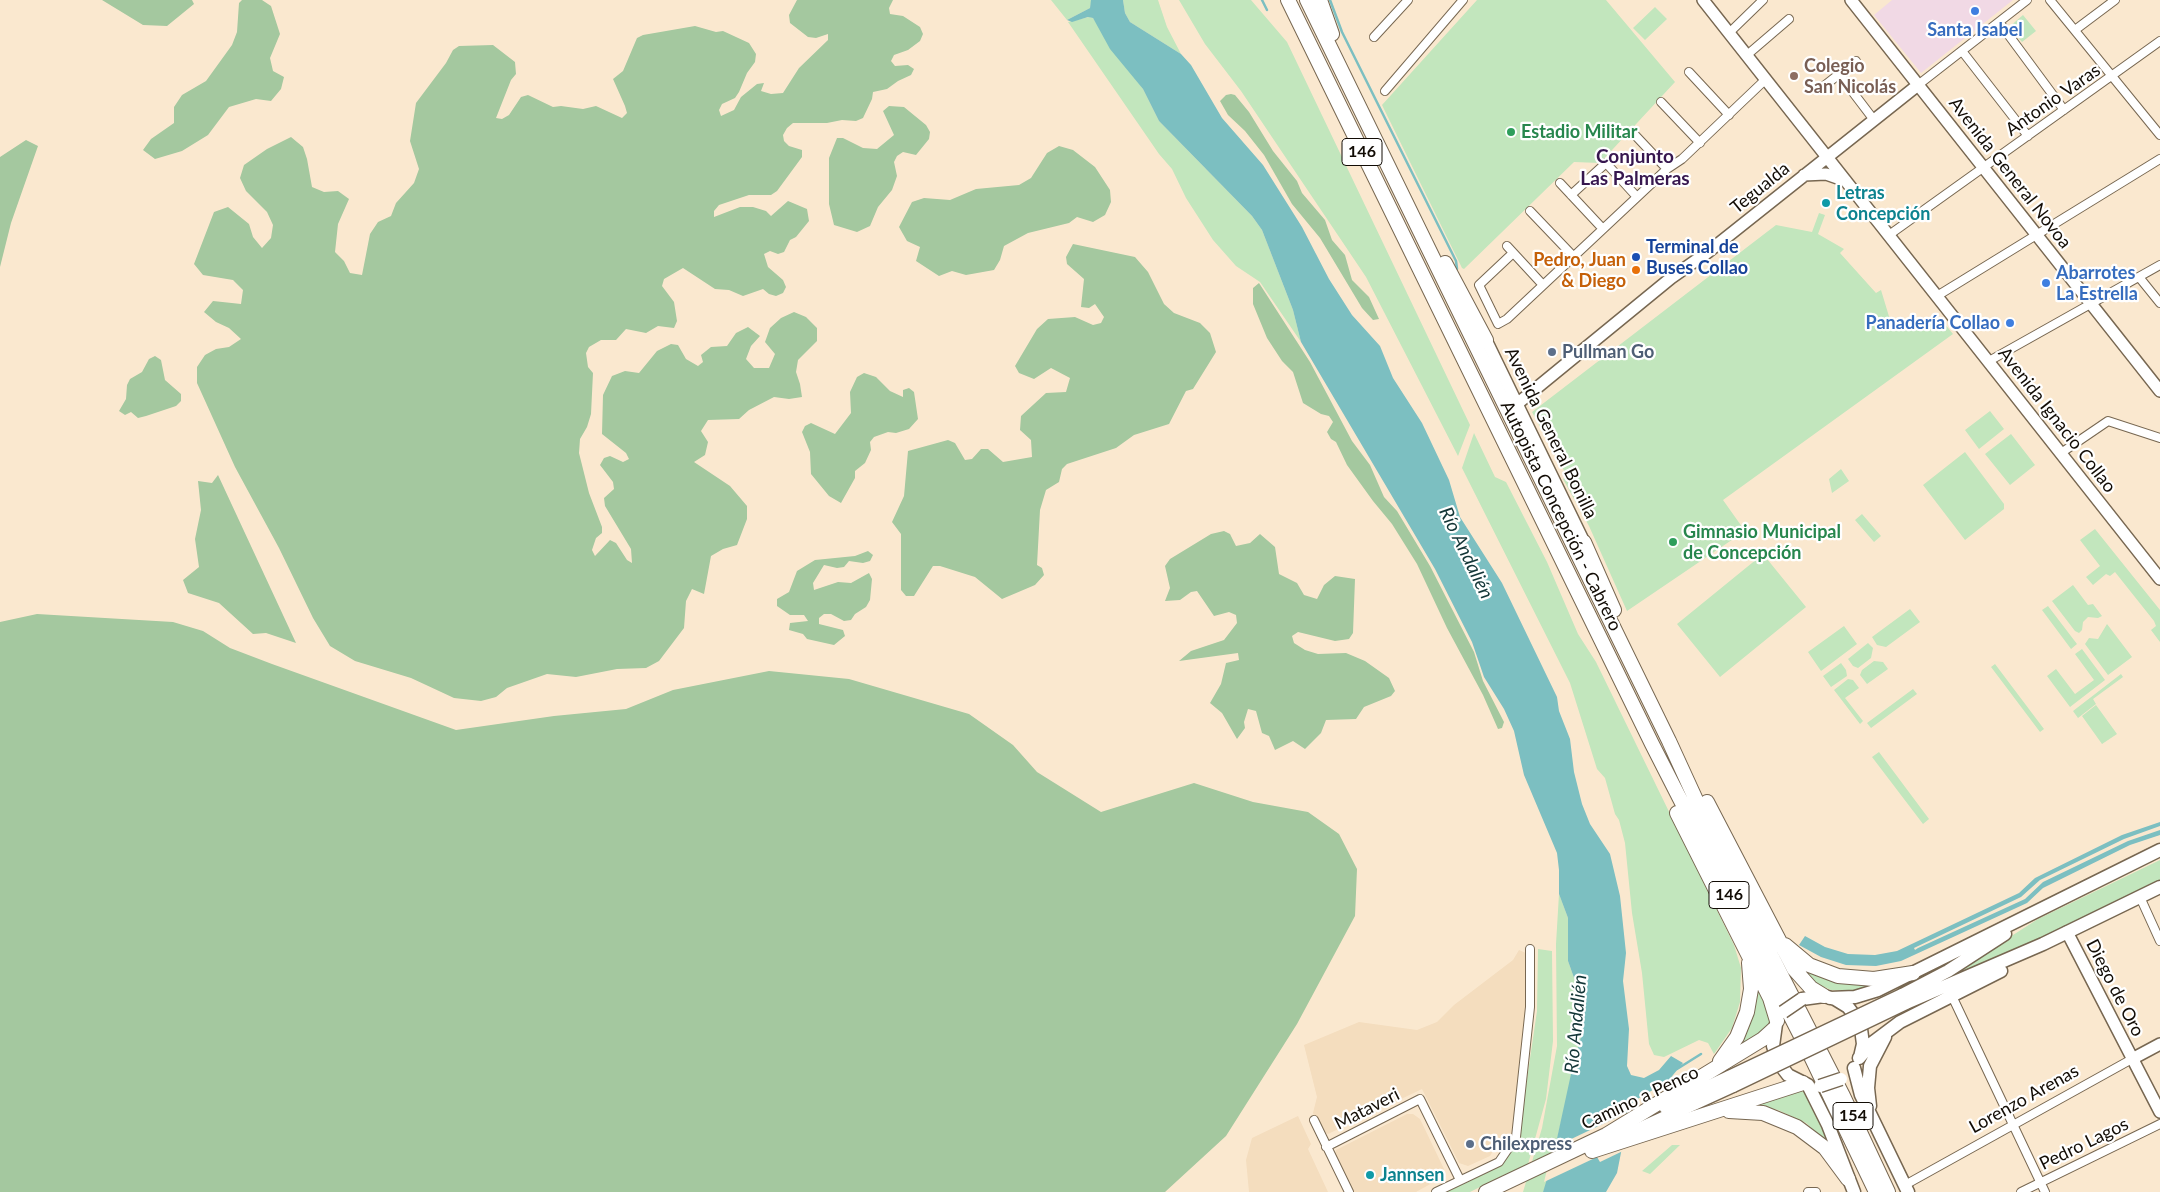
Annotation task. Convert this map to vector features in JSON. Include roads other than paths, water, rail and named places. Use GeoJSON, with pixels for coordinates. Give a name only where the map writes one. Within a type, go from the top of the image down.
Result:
{"type":"FeatureCollection","features":[{"type":"Feature","properties":{"kind":"highway"},"geometry":{"type":"LineString","coordinates":[[1278,0],[1313,50]]}},
{"type":"Feature","properties":{"kind":"highway","name":"Autopista Concepción - Cabrero"},"geometry":{"type":"LineString","coordinates":[[1288,0],[1652,744],[1811,1043]]}},
{"type":"Feature","properties":{"kind":"highway","name":"Autopista Concepción - Cabrero"},"geometry":{"type":"LineString","coordinates":[[1307,0],[1669,741],[1734,883],[1811,1043]]}},
{"type":"Feature","properties":{"kind":"highway"},"geometry":{"type":"LineString","coordinates":[[1320,0],[1344,76]]}},
{"type":"Feature","properties":{"kind":"highway"},"geometry":{"type":"LineString","coordinates":[[1393,176],[1424,226],[1486,340]]}},
{"type":"Feature","properties":{"kind":"highway"},"geometry":{"type":"LineString","coordinates":[[1584,542],[1616,614],[1626,654]]}},
{"type":"Feature","properties":{"kind":"highway"},"geometry":{"type":"LineString","coordinates":[[1669,741],[1713,812],[1799,976],[1827,997]]}},
{"type":"Feature","properties":{"kind":"highway"},"geometry":{"type":"LineString","coordinates":[[1652,744],[1685,831],[1770,998],[1778,1020],[1763,1039],[1714,1068]]}},
{"type":"Feature","properties":{"kind":"highway"},"geometry":{"type":"LineString","coordinates":[[1773,929],[1787,947],[1800,959],[1828,974],[1867,980],[1913,973]]}},
{"type":"Feature","properties":{"kind":"highway"},"geometry":{"type":"LineString","coordinates":[[1604,1141],[1666,1112],[1714,1068],[1737,1038],[1747,1012],[1751,989],[1749,957]]}},
{"type":"Feature","properties":{"kind":"highway","name":"154"},"geometry":{"type":"LineString","coordinates":[[1811,1043],[1876,1192]]}},
{"type":"Feature","properties":{"kind":"highway","name":"154"},"geometry":{"type":"LineString","coordinates":[[1811,1043],[1888,1192]]}},
{"type":"Feature","properties":{"kind":"highway"},"geometry":{"type":"LineString","coordinates":[[1711,1112],[1810,1085]]}},
{"type":"Feature","properties":{"kind":"highway"},"geometry":{"type":"LineString","coordinates":[[1604,1141],[1666,1112],[1754,1111],[1787,1121],[1817,1140],[1835,1160],[1848,1179]]}},
{"type":"Feature","properties":{"kind":"highway","name":"Camino a Penco"},"geometry":{"type":"LineString","coordinates":[[1486,1192],[1503,1188],[1604,1141]]}},
{"type":"Feature","properties":{"kind":"main road","name":"Avenida Ignacio Collao"},"geometry":{"type":"LineString","coordinates":[[1703,0],[2160,579]]}},
{"type":"Feature","properties":{"kind":"main road","name":"Avenida General Novoa"},"geometry":{"type":"LineString","coordinates":[[1850,0],[2160,391]]}},
{"type":"Feature","properties":{"kind":"main road","name":"Tegualda"},"geometry":{"type":"LineString","coordinates":[[1517,404],[1918,85]]}},
{"type":"Feature","properties":{"kind":"main road"},"geometry":{"type":"LineString","coordinates":[[1804,175],[1826,174],[1846,181]]}},
{"type":"Feature","properties":{"kind":"main road","name":"Avenida General Bonilla"},"geometry":{"type":"LineString","coordinates":[[1486,340],[1584,542]]}},
{"type":"Feature","properties":{"kind":"main road"},"geometry":{"type":"LineString","coordinates":[[2043,944],[2010,966],[1892,1027],[1872,1043],[1841,1079],[1810,1085],[1788,1075],[1778,1062],[1773,1046],[1778,1020],[1802,999],[1848,998],[1869,994],[2160,850]]}},
{"type":"Feature","properties":{"kind":"main road"},"geometry":{"type":"LineString","coordinates":[[1904,999],[2043,944],[2160,886]]}},
{"type":"Feature","properties":{"kind":"main road"},"geometry":{"type":"LineString","coordinates":[[1904,999],[1963,962],[2042,908]]}},
{"type":"Feature","properties":{"kind":"main road","name":"Diego de Oro"},"geometry":{"type":"LineString","coordinates":[[2067,932],[2160,1112]]}},
{"type":"Feature","properties":{"kind":"main road"},"geometry":{"type":"LineString","coordinates":[[1827,997],[1848,1008],[1857,1019],[1863,1038],[1856,1063],[1859,1090],[1906,1189]]}},
{"type":"Feature","properties":{"kind":"main road","name":"Camino a Penco"},"geometry":{"type":"LineString","coordinates":[[1666,1112],[1904,999]]}},
{"type":"Feature","properties":{"kind":"main road"},"geometry":{"type":"LineString","coordinates":[[1874,1123],[1868,1100],[1868,1077],[1874,1056],[1892,1027]]}},
{"type":"Feature","properties":{"kind":"main road","name":"Lorenzo Arenas"},"geometry":{"type":"LineString","coordinates":[[2132,1060],[2160,1044]]}},
{"type":"Feature","properties":{"kind":"main road"},"geometry":{"type":"LineString","coordinates":[[1810,1085],[1854,1192]]}},
{"type":"Feature","properties":{"kind":"street"},"geometry":{"type":"LineString","coordinates":[[1374,37],[1408,0]]}},
{"type":"Feature","properties":{"kind":"street"},"geometry":{"type":"LineString","coordinates":[[1385,91],[1463,0]]}},
{"type":"Feature","properties":{"kind":"street"},"geometry":{"type":"LineString","coordinates":[[1729,33],[1763,0]]}},
{"type":"Feature","properties":{"kind":"street","name":"Tegualda"},"geometry":{"type":"LineString","coordinates":[[1918,85],[2027,0]]}},
{"type":"Feature","properties":{"kind":"street"},"geometry":{"type":"LineString","coordinates":[[2050,0],[2160,135]]}},
{"type":"Feature","properties":{"kind":"street"},"geometry":{"type":"LineString","coordinates":[[2075,30],[2115,0]]}},
{"type":"Feature","properties":{"kind":"street"},"geometry":{"type":"LineString","coordinates":[[1747,55],[1789,19]]}},
{"type":"Feature","properties":{"kind":"street"},"geometry":{"type":"LineString","coordinates":[[1999,22],[2064,110]]}},
{"type":"Feature","properties":{"kind":"street","name":"Antonio Varas"},"geometry":{"type":"LineString","coordinates":[[1889,235],[2160,41]]}},
{"type":"Feature","properties":{"kind":"street"},"geometry":{"type":"LineString","coordinates":[[1962,51],[2028,136]]}},
{"type":"Feature","properties":{"kind":"street"},"geometry":{"type":"LineString","coordinates":[[1824,86],[1856,61]]}},
{"type":"Feature","properties":{"kind":"street"},"geometry":{"type":"LineString","coordinates":[[1689,72],[1729,115]]}},
{"type":"Feature","properties":{"kind":"street"},"geometry":{"type":"LineString","coordinates":[[1839,74],[1874,120]]}},
{"type":"Feature","properties":{"kind":"street"},"geometry":{"type":"LineString","coordinates":[[1513,253],[1480,285],[1498,324],[1508,319],[1667,169],[1700,143],[1766,79]]}},
{"type":"Feature","properties":{"kind":"street"},"geometry":{"type":"LineString","coordinates":[[1661,102],[1700,143]]}},
{"type":"Feature","properties":{"kind":"street"},"geometry":{"type":"LineString","coordinates":[[1634,134],[1667,169]]}},
{"type":"Feature","properties":{"kind":"street"},"geometry":{"type":"LineString","coordinates":[[1937,296],[2160,159]]}},
{"type":"Feature","properties":{"kind":"street"},"geometry":{"type":"LineString","coordinates":[[1571,195],[1606,163],[1637,197]]}},
{"type":"Feature","properties":{"kind":"street"},"geometry":{"type":"LineString","coordinates":[[1560,183],[1603,229]]}},
{"type":"Feature","properties":{"kind":"street"},"geometry":{"type":"LineString","coordinates":[[1530,211],[1574,257]]}},
{"type":"Feature","properties":{"kind":"street"},"geometry":{"type":"LineString","coordinates":[[1507,246],[1543,285]]}},
{"type":"Feature","properties":{"kind":"street"},"geometry":{"type":"LineString","coordinates":[[1989,361],[2160,265]]}},
{"type":"Feature","properties":{"kind":"street"},"geometry":{"type":"LineString","coordinates":[[2139,277],[2160,304]]}},
{"type":"Feature","properties":{"kind":"street"},"geometry":{"type":"LineString","coordinates":[[2061,453],[2108,421],[2160,438]]}},
{"type":"Feature","properties":{"kind":"street"},"geometry":{"type":"LineString","coordinates":[[2140,897],[2160,941]]}},
{"type":"Feature","properties":{"kind":"street"},"geometry":{"type":"LineString","coordinates":[[1436,1192],[1494,1165],[1504,1157],[1514,1143],[1519,1127],[1530,1007],[1530,948]]}},
{"type":"Feature","properties":{"kind":"street"},"geometry":{"type":"LineString","coordinates":[[1952,996],[2045,1192]]}},
{"type":"Feature","properties":{"kind":"street","name":"Lorenzo Arenas"},"geometry":{"type":"LineString","coordinates":[[1906,1189],[2013,1125],[2132,1060]]}},
{"type":"Feature","properties":{"kind":"street","name":"Mataveri"},"geometry":{"type":"LineString","coordinates":[[1326,1147],[1420,1099],[1460,1180]]}},
{"type":"Feature","properties":{"kind":"street"},"geometry":{"type":"LineString","coordinates":[[1314,1120],[1349,1192]]}},
{"type":"Feature","properties":{"kind":"street","name":"Pedro Lagos"},"geometry":{"type":"LineString","coordinates":[[2021,1192],[2160,1124]]}},
{"type":"Feature","properties":{"kind":"street"},"geometry":{"type":"LineString","coordinates":[[1808,1192],[1816,1192]]}},
{"type":"Feature","properties":{"kind":"water","name":"Río Andalién"},"geometry":{"type":"Polygon","coordinates":[[[1091,0],[1123,0],[1125,13],[1130,22],[1181,54],[1191,65],[1222,118],[1263,165],[1302,227],[1329,279],[1352,315],[1380,346],[1393,378],[1422,423],[1449,480],[1460,517],[1502,583],[1557,697],[1559,711],[1570,739],[1574,772],[1582,804],[1590,824],[1610,854],[1620,896],[1626,953],[1623,981],[1629,1029],[1627,1066],[1631,1075],[1644,1078],[1659,1070],[1671,1056],[1683,1063],[1668,1081],[1634,1101],[1630,1107],[1617,1173],[1606,1192],[1543,1192],[1551,1166],[1582,1033],[1583,1003],[1568,961],[1568,918],[1559,894],[1557,853],[1524,775],[1514,731],[1504,709],[1484,677],[1472,642],[1435,569],[1301,342],[1293,310],[1262,230],[1252,216],[1159,121],[1143,89],[1110,49],[1093,18],[1088,17],[1072,22],[1067,20],[1090,8],[1091,0]]]}},
{"type":"Feature","properties":{"kind":"water"},"geometry":{"type":"Polygon","coordinates":[[[2160,822],[2160,826],[2124,839],[2040,880],[2021,897],[1914,948],[1915,950],[2025,899],[2043,882],[2128,841],[2160,830],[2160,835],[2130,845],[2043,888],[2027,903],[1901,961],[1876,966],[1846,965],[1821,957],[1799,945],[1805,936],[1825,947],[1848,954],[1875,955],[1897,951],[2019,893],[2035,878],[2122,835],[2160,822]]]}},
{"type":"Feature","properties":{"kind":"waterway"},"geometry":{"type":"LineString","coordinates":[[1262,0],[1267,10]]}},
{"type":"Feature","properties":{"kind":"waterway"},"geometry":{"type":"LineString","coordinates":[[1330,0],[1342,32],[1456,261],[1457,269]]}},
{"type":"Feature","properties":{"kind":"waterway"},"geometry":{"type":"LineString","coordinates":[[1677,1069],[1701,1054]]}},
{"type":"Feature","properties":{"kind":"place","name":"Santa Isabel"},"geometry":{"type":"Point","coordinates":[1975,11]}},
{"type":"Feature","properties":{"kind":"place","name":"Colegio San Nicolás"},"geometry":{"type":"Point","coordinates":[1794,76]}},
{"type":"Feature","properties":{"kind":"place","name":"Estadio Militar"},"geometry":{"type":"Point","coordinates":[1511,132]}},
{"type":"Feature","properties":{"kind":"place","name":"Letras Concepción"},"geometry":{"type":"Point","coordinates":[1826,203]}},
{"type":"Feature","properties":{"kind":"place","name":"Terminal de Buses Collao"},"geometry":{"type":"Point","coordinates":[1636,257]}},
{"type":"Feature","properties":{"kind":"place","name":"Pedro, Juan & Diego"},"geometry":{"type":"Point","coordinates":[1636,270]}},
{"type":"Feature","properties":{"kind":"place","name":"Abarrotes La Estrella"},"geometry":{"type":"Point","coordinates":[2046,283]}},
{"type":"Feature","properties":{"kind":"place","name":"Panadería Collao"},"geometry":{"type":"Point","coordinates":[2010,323]}},
{"type":"Feature","properties":{"kind":"place","name":"Pullman Go"},"geometry":{"type":"Point","coordinates":[1552,352]}},
{"type":"Feature","properties":{"kind":"place","name":"Gimnasio Municipal de Concepción"},"geometry":{"type":"Point","coordinates":[1673,542]}},
{"type":"Feature","properties":{"kind":"place","name":"Chilexpress"},"geometry":{"type":"Point","coordinates":[1470,1144]}},
{"type":"Feature","properties":{"kind":"place","name":"Jannsen"},"geometry":{"type":"Point","coordinates":[1370,1175]}},
{"type":"Feature","properties":{"kind":"district","name":"Conjunto Las Palmeras"},"geometry":{"type":"Point","coordinates":[1635,168]}}]}
